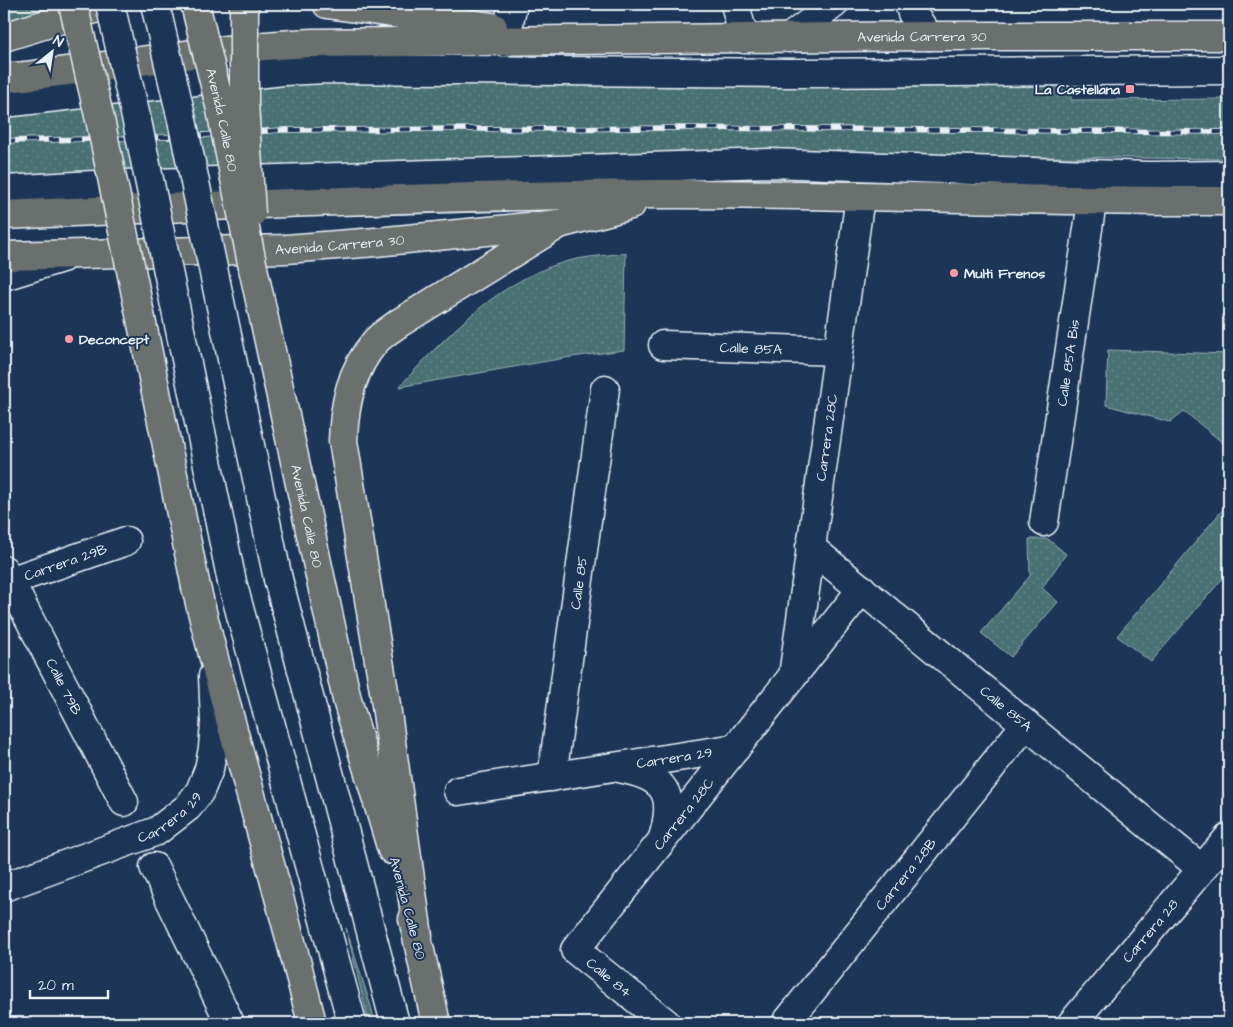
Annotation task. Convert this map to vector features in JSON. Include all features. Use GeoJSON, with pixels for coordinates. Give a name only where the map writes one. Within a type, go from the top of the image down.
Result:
{"type":"FeatureCollection","features":[{"type":"Feature","properties":{"kind":"main road"},"geometry":{"type":"LineString","coordinates":[[73,4],[101,124],[196,587],[212,652],[283,907],[312,1023]]}},
{"type":"Feature","properties":{"kind":"main road"},"geometry":{"type":"LineString","coordinates":[[4,37],[111,4]]}},
{"type":"Feature","properties":{"kind":"main road","name":"Avenida Calle 80"},"geometry":{"type":"LineString","coordinates":[[195,4],[221,110],[318,570],[348,700],[418,936],[436,1023]]}},
{"type":"Feature","properties":{"kind":"main road"},"geometry":{"type":"LineString","coordinates":[[244,4],[244,103],[253,268]]}},
{"type":"Feature","properties":{"kind":"main road","name":"Avenida Carrera 30"},"geometry":{"type":"LineString","coordinates":[[328,4],[509,25],[616,41],[929,36],[1229,36]]}},
{"type":"Feature","properties":{"kind":"main road","name":"Avenida Carrera 30"},"geometry":{"type":"LineString","coordinates":[[4,78],[268,45],[509,25]]}},
{"type":"Feature","properties":{"kind":"main road","name":"Avenida Carrera 30"},"geometry":{"type":"LineString","coordinates":[[4,256],[286,249],[559,224],[671,194]]}},
{"type":"Feature","properties":{"kind":"main road","name":"Avenida Carrera 30"},"geometry":{"type":"LineString","coordinates":[[4,215],[318,201],[671,194],[1092,202],[1229,201]]}},
{"type":"Feature","properties":{"kind":"main road"},"geometry":{"type":"LineString","coordinates":[[418,936],[384,692],[343,440],[347,401],[356,372],[376,341],[399,323],[559,224]]}},
{"type":"Feature","properties":{"kind":"street"},"geometry":{"type":"LineString","coordinates":[[111,4],[232,582],[352,1023]]}},
{"type":"Feature","properties":{"kind":"street"},"geometry":{"type":"LineString","coordinates":[[155,4],[182,120],[278,578],[395,1023]]}},
{"type":"Feature","properties":{"kind":"street"},"geometry":{"type":"LineString","coordinates":[[735,4],[744,39]]}},
{"type":"Feature","properties":{"kind":"street"},"geometry":{"type":"LineString","coordinates":[[789,38],[834,4]]}},
{"type":"Feature","properties":{"kind":"street"},"geometry":{"type":"LineString","coordinates":[[909,4],[912,13],[929,36]]}},
{"type":"Feature","properties":{"kind":"street"},"geometry":{"type":"LineString","coordinates":[[4,103],[282,71],[327,69],[797,73],[1229,70]]}},
{"type":"Feature","properties":{"kind":"street"},"geometry":{"type":"LineString","coordinates":[[4,190],[94,184],[768,163],[1148,176],[1229,175]]}},
{"type":"Feature","properties":{"kind":"street","name":"Carrera 28C"},"geometry":{"type":"LineString","coordinates":[[792,677],[860,197]]}},
{"type":"Feature","properties":{"kind":"street","name":"Calle 85A Bis"},"geometry":{"type":"LineString","coordinates":[[1044,522],[1092,202]]}},
{"type":"Feature","properties":{"kind":"street"},"geometry":{"type":"LineString","coordinates":[[4,276],[75,253]]}},
{"type":"Feature","properties":{"kind":"street","name":"Calle 85A"},"geometry":{"type":"LineString","coordinates":[[662,345],[837,351]]}},
{"type":"Feature","properties":{"kind":"street","name":"Calle 85"},"geometry":{"type":"LineString","coordinates":[[552,777],[605,389]]}},
{"type":"Feature","properties":{"kind":"street","name":"Carrera 29B"},"geometry":{"type":"LineString","coordinates":[[6,578],[126,541]]}},
{"type":"Feature","properties":{"kind":"street","name":"Calle 85A"},"geometry":{"type":"LineString","coordinates":[[810,547],[1202,869]]}},
{"type":"Feature","properties":{"kind":"street","name":"Calle 79B"},"geometry":{"type":"LineString","coordinates":[[6,578],[124,802]]}},
{"type":"Feature","properties":{"kind":"street","name":"Carrera 28C"},"geometry":{"type":"LineString","coordinates":[[575,950],[862,590]]}},
{"type":"Feature","properties":{"kind":"street","name":"Carrera 29"},"geometry":{"type":"LineString","coordinates":[[4,888],[157,831],[188,807],[200,791],[209,769],[213,748],[215,722],[212,652]]}},
{"type":"Feature","properties":{"kind":"street","name":"Carrera 28B"},"geometry":{"type":"LineString","coordinates":[[786,1023],[1026,724]]}},
{"type":"Feature","properties":{"kind":"street","name":"Carrera 29"},"geometry":{"type":"LineString","coordinates":[[458,791],[736,748]]}},
{"type":"Feature","properties":{"kind":"street","name":"Carrera 29"},"geometry":{"type":"LineString","coordinates":[[612,767],[641,774],[663,788],[669,799],[669,813],[662,841]]}},
{"type":"Feature","properties":{"kind":"street","name":"Carrera 28"},"geometry":{"type":"LineString","coordinates":[[1072,1023],[1229,837]]}},
{"type":"Feature","properties":{"kind":"street"},"geometry":{"type":"LineString","coordinates":[[154,867],[230,1023]]}},
{"type":"Feature","properties":{"kind":"street","name":"Calle 84"},"geometry":{"type":"LineString","coordinates":[[575,950],[666,1023]]}},
{"type":"Feature","properties":{"kind":"green space"},"geometry":{"type":"Polygon","coordinates":[[[4,4],[45,4],[47,13],[4,25],[4,4]]]}},
{"type":"Feature","properties":{"kind":"green space"},"geometry":{"type":"Polygon","coordinates":[[[264,80],[1071,86],[1071,100],[1229,99],[1229,159],[772,154],[4,178],[4,113],[264,80]]]}},
{"type":"Feature","properties":{"kind":"green space"},"geometry":{"type":"Polygon","coordinates":[[[626,253],[624,350],[565,358],[399,387],[458,327],[502,292],[525,278],[550,267],[577,259],[626,253]]]}},
{"type":"Feature","properties":{"kind":"green space"},"geometry":{"type":"Polygon","coordinates":[[[1108,350],[1229,354],[1229,448],[1184,411],[1170,422],[1106,405],[1108,350]]]}},
{"type":"Feature","properties":{"kind":"green space"},"geometry":{"type":"Polygon","coordinates":[[[1229,502],[1229,571],[1151,662],[1117,636],[1229,502]]]}},
{"type":"Feature","properties":{"kind":"green space"},"geometry":{"type":"Polygon","coordinates":[[[1029,539],[1048,539],[1066,554],[1042,588],[1058,602],[1011,657],[981,633],[1030,576],[1029,539]]]}},
{"type":"Feature","properties":{"kind":"green space"},"geometry":{"type":"Polygon","coordinates":[[[346,928],[372,1010],[375,1023],[369,1023],[346,928]]]}},
{"type":"Feature","properties":{"kind":"railway"},"geometry":{"type":"LineString","coordinates":[[4,141],[173,137],[282,130],[684,128],[1229,132]]}},
{"type":"Feature","properties":{"kind":"place","name":"La Castellana"},"geometry":{"type":"Point","coordinates":[1130,89]}},
{"type":"Feature","properties":{"kind":"place","name":"Multi Frenos"},"geometry":{"type":"Point","coordinates":[954,273]}},
{"type":"Feature","properties":{"kind":"place","name":"Deconcept"},"geometry":{"type":"Point","coordinates":[69,339]}}]}
